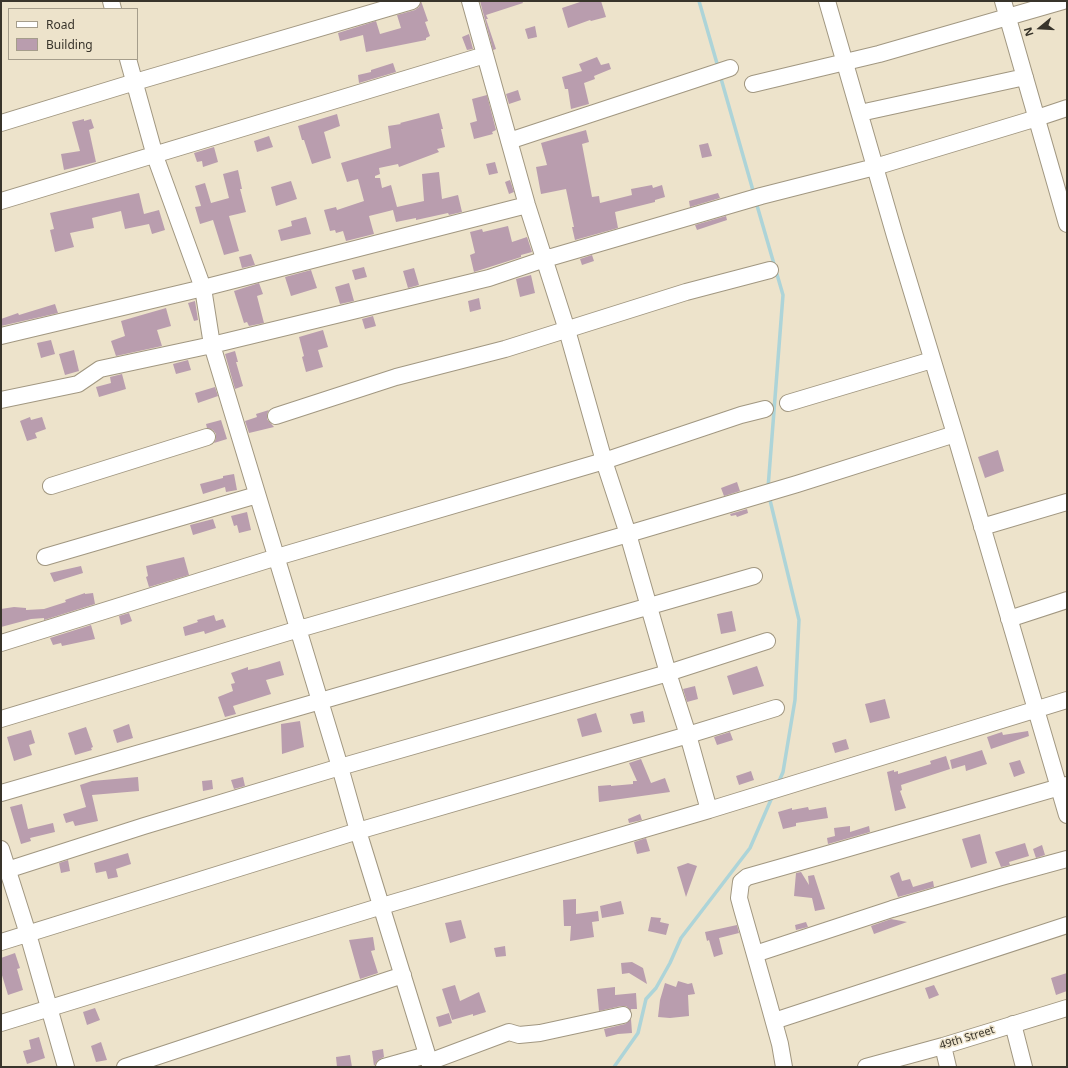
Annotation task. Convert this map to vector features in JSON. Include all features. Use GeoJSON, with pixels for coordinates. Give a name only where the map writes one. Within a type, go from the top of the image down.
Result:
{"type":"FeatureCollection","features":[{"type":"Feature","properties":{"kind":"street"},"geometry":{"type":"LineString","coordinates":[[1,123],[412,1]]}},
{"type":"Feature","properties":{"kind":"street"},"geometry":{"type":"LineString","coordinates":[[470,1],[527,205],[567,330],[604,461],[628,534],[709,810]]}},
{"type":"Feature","properties":{"kind":"street"},"geometry":{"type":"LineString","coordinates":[[827,1],[895,236],[956,434],[1036,710],[1063,786],[1067,815]]}},
{"type":"Feature","properties":{"kind":"street"},"geometry":{"type":"LineString","coordinates":[[1003,1],[1067,224]]}},
{"type":"Feature","properties":{"kind":"street"},"geometry":{"type":"LineString","coordinates":[[753,84],[879,54],[1063,1]]}},
{"type":"Feature","properties":{"kind":"street"},"geometry":{"type":"LineString","coordinates":[[1,201],[155,156],[485,55]]}},
{"type":"Feature","properties":{"kind":"street"},"geometry":{"type":"LineString","coordinates":[[128,60],[155,156],[203,288],[212,345],[429,1062]]}},
{"type":"Feature","properties":{"kind":"street"},"geometry":{"type":"LineString","coordinates":[[509,141],[730,68]]}},
{"type":"Feature","properties":{"kind":"street"},"geometry":{"type":"LineString","coordinates":[[860,113],[1025,77]]}},
{"type":"Feature","properties":{"kind":"street"},"geometry":{"type":"LineString","coordinates":[[1,400],[78,384],[100,370],[212,345],[490,278],[545,259],[746,200],[875,167],[1067,108]]}},
{"type":"Feature","properties":{"kind":"street"},"geometry":{"type":"LineString","coordinates":[[1,336],[203,288],[527,205]]}},
{"type":"Feature","properties":{"kind":"street"},"geometry":{"type":"LineString","coordinates":[[276,416],[396,377],[505,349],[686,292],[770,270]]}},
{"type":"Feature","properties":{"kind":"street"},"geometry":{"type":"LineString","coordinates":[[788,403],[932,360]]}},
{"type":"Feature","properties":{"kind":"street"},"geometry":{"type":"LineString","coordinates":[[1,643],[277,557],[604,461],[741,415],[765,409]]}},
{"type":"Feature","properties":{"kind":"street"},"geometry":{"type":"LineString","coordinates":[[1,719],[299,629],[797,484],[956,434]]}},
{"type":"Feature","properties":{"kind":"street"},"geometry":{"type":"LineString","coordinates":[[50,486],[207,437]]}},
{"type":"Feature","properties":{"kind":"street"},"geometry":{"type":"LineString","coordinates":[[45,557],[257,495]]}},
{"type":"Feature","properties":{"kind":"street"},"geometry":{"type":"LineString","coordinates":[[982,527],[1067,502]]}},
{"type":"Feature","properties":{"kind":"street"},"geometry":{"type":"LineString","coordinates":[[1,793],[754,576]]}},
{"type":"Feature","properties":{"kind":"street"},"geometry":{"type":"LineString","coordinates":[[1009,619],[1067,600]]}},
{"type":"Feature","properties":{"kind":"street"},"geometry":{"type":"LineString","coordinates":[[66,1067],[28,934],[4,862],[144,826],[340,767],[668,673],[767,641]]}},
{"type":"Feature","properties":{"kind":"street"},"geometry":{"type":"LineString","coordinates":[[1,1023],[382,906],[709,810],[1067,700]]}},
{"type":"Feature","properties":{"kind":"street"},"geometry":{"type":"LineString","coordinates":[[1,942],[358,831],[776,708]]}},
{"type":"Feature","properties":{"kind":"street"},"geometry":{"type":"LineString","coordinates":[[784,1067],[774,1020],[739,898],[741,882],[747,877],[1063,786]]}},
{"type":"Feature","properties":{"kind":"street"},"geometry":{"type":"LineString","coordinates":[[755,954],[899,907],[1067,859]]}},
{"type":"Feature","properties":{"kind":"street"},"geometry":{"type":"LineString","coordinates":[[774,1020],[1067,925]]}},
{"type":"Feature","properties":{"kind":"street"},"geometry":{"type":"LineString","coordinates":[[126,1067],[403,975]]}},
{"type":"Feature","properties":{"kind":"street","name":"49th Street"},"geometry":{"type":"LineString","coordinates":[[866,1067],[943,1046],[1067,1008]]}},
{"type":"Feature","properties":{"kind":"street"},"geometry":{"type":"LineString","coordinates":[[384,1067],[429,1062],[509,1032],[519,1035],[540,1033],[623,1015]]}},
{"type":"Feature","properties":{"kind":"street"},"geometry":{"type":"LineString","coordinates":[[1013,1024],[1024,1067]]}},
{"type":"Feature","properties":{"kind":"street"},"geometry":{"type":"LineString","coordinates":[[943,1046],[948,1067]]}},
{"type":"Feature","properties":{"kind":"building"},"geometry":{"type":"Polygon","coordinates":[[[421,1],[428,21],[425,22],[430,36],[426,38],[426,40],[366,52],[363,35],[340,41],[338,33],[376,21],[380,34],[401,28],[397,15],[415,10],[419,7],[421,1]]]}},
{"type":"Feature","properties":{"kind":"building"},"geometry":{"type":"Polygon","coordinates":[[[480,1],[522,1],[523,3],[486,15],[496,49],[493,50],[480,1]]]}},
{"type":"Feature","properties":{"kind":"building"},"geometry":{"type":"Polygon","coordinates":[[[583,1],[601,1],[606,17],[590,20],[568,28],[562,8],[583,1]]]}},
{"type":"Feature","properties":{"kind":"building"},"geometry":{"type":"Polygon","coordinates":[[[535,26],[537,37],[528,39],[525,29],[535,26]]]}},
{"type":"Feature","properties":{"kind":"building"},"geometry":{"type":"Polygon","coordinates":[[[469,34],[473,49],[467,50],[462,37],[469,34]]]}},
{"type":"Feature","properties":{"kind":"building"},"geometry":{"type":"Polygon","coordinates":[[[597,57],[601,65],[609,63],[611,69],[594,76],[595,79],[584,83],[589,104],[571,109],[568,89],[565,89],[562,77],[582,71],[579,64],[597,57]]]}},
{"type":"Feature","properties":{"kind":"building"},"geometry":{"type":"Polygon","coordinates":[[[393,63],[396,72],[359,83],[358,75],[371,72],[371,70],[393,63]]]}},
{"type":"Feature","properties":{"kind":"building"},"geometry":{"type":"Polygon","coordinates":[[[518,90],[521,100],[509,104],[506,94],[518,90]]]}},
{"type":"Feature","properties":{"kind":"building"},"geometry":{"type":"Polygon","coordinates":[[[487,95],[496,130],[492,132],[493,134],[474,139],[470,123],[477,121],[472,99],[487,95]]]}},
{"type":"Feature","properties":{"kind":"building"},"geometry":{"type":"Polygon","coordinates":[[[439,113],[445,147],[437,149],[439,152],[399,167],[398,164],[379,168],[380,174],[375,176],[375,178],[380,178],[382,188],[391,185],[397,207],[424,201],[422,174],[439,172],[442,199],[458,195],[462,212],[396,222],[393,210],[369,216],[374,234],[346,241],[343,231],[336,233],[335,230],[330,231],[324,210],[336,207],[337,210],[364,201],[358,179],[347,182],[341,163],[391,148],[388,126],[401,124],[400,123],[439,113]]]}},
{"type":"Feature","properties":{"kind":"building"},"geometry":{"type":"Polygon","coordinates":[[[337,114],[340,126],[324,132],[331,158],[312,164],[298,126],[337,114]]]}},
{"type":"Feature","properties":{"kind":"building"},"geometry":{"type":"Polygon","coordinates":[[[84,119],[84,121],[91,119],[94,128],[89,130],[96,162],[64,170],[61,154],[80,151],[72,122],[84,119]]]}},
{"type":"Feature","properties":{"kind":"building"},"geometry":{"type":"Polygon","coordinates":[[[586,130],[589,142],[582,144],[592,197],[599,196],[600,203],[632,195],[631,189],[652,185],[653,188],[662,185],[665,197],[655,200],[655,202],[615,212],[618,228],[575,240],[572,227],[574,227],[566,189],[541,194],[536,167],[547,165],[541,143],[586,130]]]}},
{"type":"Feature","properties":{"kind":"building"},"geometry":{"type":"Polygon","coordinates":[[[269,136],[273,147],[257,152],[254,141],[269,136]]]}},
{"type":"Feature","properties":{"kind":"building"},"geometry":{"type":"Polygon","coordinates":[[[708,143],[712,156],[702,158],[699,145],[708,143]]]}},
{"type":"Feature","properties":{"kind":"building"},"geometry":{"type":"Polygon","coordinates":[[[214,147],[218,162],[203,167],[202,161],[197,162],[194,153],[214,147]]]}},
{"type":"Feature","properties":{"kind":"building"},"geometry":{"type":"Polygon","coordinates":[[[495,162],[498,173],[489,175],[486,164],[495,162]]]}},
{"type":"Feature","properties":{"kind":"building"},"geometry":{"type":"Polygon","coordinates":[[[238,170],[242,189],[240,189],[246,212],[229,216],[239,251],[224,255],[213,220],[200,224],[195,207],[201,206],[195,186],[205,183],[211,203],[229,198],[223,174],[238,170]]]}},
{"type":"Feature","properties":{"kind":"building"},"geometry":{"type":"Polygon","coordinates":[[[510,180],[514,192],[509,194],[505,182],[510,180]]]}},
{"type":"Feature","properties":{"kind":"building"},"geometry":{"type":"Polygon","coordinates":[[[291,181],[297,199],[276,206],[271,187],[291,181]]]}},
{"type":"Feature","properties":{"kind":"building"},"geometry":{"type":"Polygon","coordinates":[[[139,193],[144,214],[159,210],[165,230],[152,234],[149,224],[125,229],[121,211],[92,218],[94,228],[70,233],[74,247],[55,252],[50,230],[54,229],[50,213],[139,193]]]}},
{"type":"Feature","properties":{"kind":"building"},"geometry":{"type":"Polygon","coordinates":[[[718,193],[720,198],[690,207],[689,201],[718,193]]]}},
{"type":"Feature","properties":{"kind":"building"},"geometry":{"type":"Polygon","coordinates":[[[726,216],[727,220],[697,230],[695,225],[726,216]]]}},
{"type":"Feature","properties":{"kind":"building"},"geometry":{"type":"Polygon","coordinates":[[[306,217],[311,234],[281,241],[278,230],[292,226],[291,221],[306,217]]]}},
{"type":"Feature","properties":{"kind":"building"},"geometry":{"type":"Polygon","coordinates":[[[508,226],[512,242],[527,237],[532,252],[474,272],[470,255],[475,253],[470,232],[482,229],[483,232],[508,226]]]}},
{"type":"Feature","properties":{"kind":"building"},"geometry":{"type":"Polygon","coordinates":[[[251,254],[255,265],[242,268],[239,257],[251,254]]]}},
{"type":"Feature","properties":{"kind":"building"},"geometry":{"type":"Polygon","coordinates":[[[592,255],[594,261],[582,265],[580,259],[592,255]]]}},
{"type":"Feature","properties":{"kind":"building"},"geometry":{"type":"Polygon","coordinates":[[[364,267],[367,277],[355,280],[352,270],[364,267]]]}},
{"type":"Feature","properties":{"kind":"building"},"geometry":{"type":"Polygon","coordinates":[[[414,268],[419,285],[408,288],[403,271],[414,268]]]}},
{"type":"Feature","properties":{"kind":"building"},"geometry":{"type":"Polygon","coordinates":[[[311,270],[317,288],[291,296],[285,277],[311,270]]]}},
{"type":"Feature","properties":{"kind":"building"},"geometry":{"type":"Polygon","coordinates":[[[531,275],[535,293],[520,297],[516,279],[531,275]]]}},
{"type":"Feature","properties":{"kind":"building"},"geometry":{"type":"Polygon","coordinates":[[[259,283],[263,294],[257,296],[264,323],[249,326],[247,322],[244,323],[234,291],[259,283]]]}},
{"type":"Feature","properties":{"kind":"building"},"geometry":{"type":"Polygon","coordinates":[[[349,283],[354,301],[340,304],[335,287],[349,283]]]}},
{"type":"Feature","properties":{"kind":"building"},"geometry":{"type":"Polygon","coordinates":[[[479,298],[481,309],[470,312],[468,301],[479,298]]]}},
{"type":"Feature","properties":{"kind":"building"},"geometry":{"type":"Polygon","coordinates":[[[195,301],[198,320],[194,321],[188,303],[195,301]]]}},
{"type":"Feature","properties":{"kind":"building"},"geometry":{"type":"Polygon","coordinates":[[[55,304],[58,313],[1,326],[1,319],[18,313],[19,315],[55,304]]]}},
{"type":"Feature","properties":{"kind":"building"},"geometry":{"type":"Polygon","coordinates":[[[166,308],[171,326],[157,330],[162,346],[116,356],[111,341],[125,336],[121,321],[166,308]]]}},
{"type":"Feature","properties":{"kind":"building"},"geometry":{"type":"Polygon","coordinates":[[[373,316],[376,326],[365,329],[362,319],[373,316]]]}},
{"type":"Feature","properties":{"kind":"building"},"geometry":{"type":"Polygon","coordinates":[[[323,330],[328,347],[318,350],[323,367],[306,372],[299,337],[323,330]]]}},
{"type":"Feature","properties":{"kind":"building"},"geometry":{"type":"Polygon","coordinates":[[[51,340],[55,354],[41,358],[37,343],[51,340]]]}},
{"type":"Feature","properties":{"kind":"building"},"geometry":{"type":"Polygon","coordinates":[[[74,350],[79,371],[65,375],[59,354],[74,350]]]}},
{"type":"Feature","properties":{"kind":"building"},"geometry":{"type":"Polygon","coordinates":[[[235,351],[238,362],[236,362],[243,386],[235,389],[225,354],[235,351]]]}},
{"type":"Feature","properties":{"kind":"building"},"geometry":{"type":"Polygon","coordinates":[[[188,360],[191,370],[176,374],[173,364],[188,360]]]}},
{"type":"Feature","properties":{"kind":"building"},"geometry":{"type":"Polygon","coordinates":[[[122,374],[126,389],[99,397],[96,387],[111,383],[110,377],[122,374]]]}},
{"type":"Feature","properties":{"kind":"building"},"geometry":{"type":"Polygon","coordinates":[[[215,387],[218,396],[198,403],[195,393],[215,387]]]}},
{"type":"Feature","properties":{"kind":"building"},"geometry":{"type":"Polygon","coordinates":[[[269,410],[267,419],[274,427],[249,433],[245,421],[257,417],[256,414],[269,410]]]}},
{"type":"Feature","properties":{"kind":"building"},"geometry":{"type":"Polygon","coordinates":[[[30,417],[31,420],[42,417],[46,429],[35,433],[37,438],[27,441],[20,421],[30,417]]]}},
{"type":"Feature","properties":{"kind":"building"},"geometry":{"type":"Polygon","coordinates":[[[221,420],[227,439],[214,443],[216,434],[213,430],[207,428],[206,424],[221,420]]]}},
{"type":"Feature","properties":{"kind":"building"},"geometry":{"type":"Polygon","coordinates":[[[998,450],[1004,471],[985,478],[978,457],[998,450]]]}},
{"type":"Feature","properties":{"kind":"building"},"geometry":{"type":"Polygon","coordinates":[[[234,474],[237,490],[226,492],[225,487],[203,494],[200,484],[234,474]]]}},
{"type":"Feature","properties":{"kind":"building"},"geometry":{"type":"Polygon","coordinates":[[[737,482],[740,491],[724,496],[721,488],[737,482]]]}},
{"type":"Feature","properties":{"kind":"building"},"geometry":{"type":"Polygon","coordinates":[[[747,509],[748,513],[737,517],[736,515],[731,516],[730,514],[747,509]]]}},
{"type":"Feature","properties":{"kind":"building"},"geometry":{"type":"Polygon","coordinates":[[[247,512],[251,530],[239,533],[237,525],[234,526],[231,516],[247,512]]]}},
{"type":"Feature","properties":{"kind":"building"},"geometry":{"type":"Polygon","coordinates":[[[213,519],[216,528],[193,535],[190,525],[213,519]]]}},
{"type":"Feature","properties":{"kind":"building"},"geometry":{"type":"Polygon","coordinates":[[[184,557],[189,575],[149,587],[146,577],[148,576],[146,566],[184,557]]]}},
{"type":"Feature","properties":{"kind":"building"},"geometry":{"type":"Polygon","coordinates":[[[81,566],[83,573],[54,582],[50,573],[81,566]]]}},
{"type":"Feature","properties":{"kind":"building"},"geometry":{"type":"Polygon","coordinates":[[[85,593],[93,593],[95,604],[44,620],[44,618],[31,619],[1,627],[1,609],[14,607],[26,608],[26,610],[44,609],[66,602],[65,600],[85,593]]]}},
{"type":"Feature","properties":{"kind":"building"},"geometry":{"type":"Polygon","coordinates":[[[732,611],[736,631],[721,634],[717,614],[732,611]]]}},
{"type":"Feature","properties":{"kind":"building"},"geometry":{"type":"Polygon","coordinates":[[[129,613],[132,621],[121,625],[119,616],[129,613]]]}},
{"type":"Feature","properties":{"kind":"building"},"geometry":{"type":"Polygon","coordinates":[[[214,615],[216,621],[223,619],[226,627],[205,634],[204,631],[185,636],[183,627],[198,622],[197,620],[214,615]]]}},
{"type":"Feature","properties":{"kind":"building"},"geometry":{"type":"Polygon","coordinates":[[[91,625],[95,639],[62,646],[61,643],[53,645],[50,638],[91,625]]]}},
{"type":"Feature","properties":{"kind":"building"},"geometry":{"type":"Polygon","coordinates":[[[280,661],[284,675],[266,680],[271,694],[233,706],[236,714],[225,717],[218,697],[233,691],[231,684],[235,683],[231,673],[248,667],[248,670],[280,661]]]}},
{"type":"Feature","properties":{"kind":"building"},"geometry":{"type":"Polygon","coordinates":[[[757,666],[764,686],[733,695],[727,676],[757,666]]]}},
{"type":"Feature","properties":{"kind":"building"},"geometry":{"type":"Polygon","coordinates":[[[695,686],[698,699],[687,702],[683,689],[695,686]]]}},
{"type":"Feature","properties":{"kind":"building"},"geometry":{"type":"Polygon","coordinates":[[[885,699],[890,718],[870,723],[865,704],[885,699]]]}},
{"type":"Feature","properties":{"kind":"building"},"geometry":{"type":"Polygon","coordinates":[[[643,711],[645,722],[633,724],[630,714],[643,711]]]}},
{"type":"Feature","properties":{"kind":"building"},"geometry":{"type":"Polygon","coordinates":[[[596,713],[602,732],[582,737],[577,719],[596,713]]]}},
{"type":"Feature","properties":{"kind":"building"},"geometry":{"type":"Polygon","coordinates":[[[300,721],[304,747],[282,754],[281,724],[300,721]]]}},
{"type":"Feature","properties":{"kind":"building"},"geometry":{"type":"Polygon","coordinates":[[[129,724],[133,738],[117,743],[113,730],[129,724]]]}},
{"type":"Feature","properties":{"kind":"building"},"geometry":{"type":"Polygon","coordinates":[[[86,727],[93,747],[91,748],[92,750],[75,755],[68,733],[86,727]]]}},
{"type":"Feature","properties":{"kind":"building"},"geometry":{"type":"Polygon","coordinates":[[[31,730],[35,743],[29,745],[32,755],[14,761],[7,737],[31,730]]]}},
{"type":"Feature","properties":{"kind":"building"},"geometry":{"type":"Polygon","coordinates":[[[1028,731],[1029,736],[991,749],[987,737],[1002,732],[1003,735],[1028,731]]]}},
{"type":"Feature","properties":{"kind":"building"},"geometry":{"type":"Polygon","coordinates":[[[730,732],[733,740],[717,745],[714,737],[730,732]]]}},
{"type":"Feature","properties":{"kind":"building"},"geometry":{"type":"Polygon","coordinates":[[[846,739],[849,749],[835,753],[832,743],[846,739]]]}},
{"type":"Feature","properties":{"kind":"building"},"geometry":{"type":"Polygon","coordinates":[[[982,750],[987,764],[966,771],[965,765],[952,769],[950,760],[982,750]]]}},
{"type":"Feature","properties":{"kind":"building"},"geometry":{"type":"Polygon","coordinates":[[[946,756],[950,769],[901,785],[902,790],[900,791],[906,808],[895,811],[887,772],[894,770],[894,772],[898,771],[898,774],[931,764],[930,761],[946,756]]]}},
{"type":"Feature","properties":{"kind":"building"},"geometry":{"type":"Polygon","coordinates":[[[641,759],[651,783],[665,778],[670,792],[599,802],[598,786],[633,784],[633,781],[637,781],[629,763],[641,759]]]}},
{"type":"Feature","properties":{"kind":"building"},"geometry":{"type":"Polygon","coordinates":[[[1020,760],[1025,773],[1014,777],[1009,763],[1020,760]]]}},
{"type":"Feature","properties":{"kind":"building"},"geometry":{"type":"Polygon","coordinates":[[[751,771],[754,780],[739,785],[736,776],[751,771]]]}},
{"type":"Feature","properties":{"kind":"building"},"geometry":{"type":"Polygon","coordinates":[[[138,777],[139,791],[92,795],[98,821],[75,826],[73,821],[66,823],[63,814],[86,807],[80,785],[92,781],[138,777]]]}},
{"type":"Feature","properties":{"kind":"building"},"geometry":{"type":"Polygon","coordinates":[[[243,777],[245,786],[234,789],[231,780],[243,777]]]}},
{"type":"Feature","properties":{"kind":"building"},"geometry":{"type":"Polygon","coordinates":[[[212,780],[213,789],[203,791],[202,781],[212,780]]]}},
{"type":"Feature","properties":{"kind":"building"},"geometry":{"type":"Polygon","coordinates":[[[22,804],[28,829],[53,823],[55,832],[30,838],[31,841],[21,844],[10,807],[22,804]]]}},
{"type":"Feature","properties":{"kind":"building"},"geometry":{"type":"Polygon","coordinates":[[[808,807],[809,810],[826,807],[828,818],[796,823],[796,826],[783,829],[778,812],[792,808],[792,810],[808,807]]]}},
{"type":"Feature","properties":{"kind":"building"},"geometry":{"type":"Polygon","coordinates":[[[640,814],[642,820],[629,823],[628,819],[640,814]]]}},
{"type":"Feature","properties":{"kind":"building"},"geometry":{"type":"Polygon","coordinates":[[[850,826],[850,832],[869,826],[870,832],[828,844],[827,838],[835,836],[834,828],[850,826]]]}},
{"type":"Feature","properties":{"kind":"building"},"geometry":{"type":"Polygon","coordinates":[[[980,834],[987,863],[971,868],[962,839],[980,834]]]}},
{"type":"Feature","properties":{"kind":"building"},"geometry":{"type":"Polygon","coordinates":[[[646,838],[650,851],[637,854],[634,842],[646,838]]]}},
{"type":"Feature","properties":{"kind":"building"},"geometry":{"type":"Polygon","coordinates":[[[1025,843],[1029,856],[1009,862],[1010,865],[1001,867],[995,852],[1025,843]]]}},
{"type":"Feature","properties":{"kind":"building"},"geometry":{"type":"Polygon","coordinates":[[[1042,845],[1045,855],[1036,858],[1033,849],[1042,845]]]}},
{"type":"Feature","properties":{"kind":"building"},"geometry":{"type":"Polygon","coordinates":[[[128,853],[131,864],[116,869],[118,877],[108,879],[106,871],[96,873],[94,863],[128,853]]]}},
{"type":"Feature","properties":{"kind":"building"},"geometry":{"type":"Polygon","coordinates":[[[68,860],[70,871],[61,873],[59,863],[68,860]]]}},
{"type":"Feature","properties":{"kind":"building"},"geometry":{"type":"Polygon","coordinates":[[[688,863],[697,866],[686,897],[677,867],[688,863]]]}},
{"type":"Feature","properties":{"kind":"building"},"geometry":{"type":"Polygon","coordinates":[[[801,872],[809,885],[808,876],[814,875],[825,909],[815,911],[812,898],[794,896],[796,873],[801,872]]]}},
{"type":"Feature","properties":{"kind":"building"},"geometry":{"type":"Polygon","coordinates":[[[899,872],[902,881],[910,879],[913,887],[933,881],[934,887],[898,897],[890,876],[899,872]]]}},
{"type":"Feature","properties":{"kind":"building"},"geometry":{"type":"Polygon","coordinates":[[[576,899],[576,914],[598,911],[599,921],[592,922],[594,937],[570,941],[571,926],[564,926],[563,900],[576,899]]]}},
{"type":"Feature","properties":{"kind":"building"},"geometry":{"type":"Polygon","coordinates":[[[621,901],[624,914],[602,918],[600,906],[621,901]]]}},
{"type":"Feature","properties":{"kind":"building"},"geometry":{"type":"Polygon","coordinates":[[[651,917],[661,918],[660,922],[669,924],[666,935],[648,931],[651,917]]]}},
{"type":"Feature","properties":{"kind":"building"},"geometry":{"type":"Polygon","coordinates":[[[891,919],[907,922],[874,934],[871,926],[891,919]]]}},
{"type":"Feature","properties":{"kind":"building"},"geometry":{"type":"Polygon","coordinates":[[[461,920],[466,938],[450,943],[445,923],[461,920]]]}},
{"type":"Feature","properties":{"kind":"building"},"geometry":{"type":"Polygon","coordinates":[[[806,922],[808,927],[796,930],[795,925],[806,922]]]}},
{"type":"Feature","properties":{"kind":"building"},"geometry":{"type":"Polygon","coordinates":[[[737,925],[739,933],[719,938],[723,954],[714,957],[705,932],[737,925]]]}},
{"type":"Feature","properties":{"kind":"building"},"geometry":{"type":"Polygon","coordinates":[[[373,937],[375,950],[371,951],[378,973],[360,979],[349,940],[373,937]]]}},
{"type":"Feature","properties":{"kind":"building"},"geometry":{"type":"Polygon","coordinates":[[[505,946],[506,956],[496,957],[494,948],[505,946]]]}},
{"type":"Feature","properties":{"kind":"building"},"geometry":{"type":"Polygon","coordinates":[[[15,953],[20,968],[17,969],[23,990],[8,995],[1,972],[1,958],[15,953]]]}},
{"type":"Feature","properties":{"kind":"building"},"geometry":{"type":"Polygon","coordinates":[[[632,962],[643,968],[647,984],[629,973],[622,974],[621,963],[632,962]]]}},
{"type":"Feature","properties":{"kind":"building"},"geometry":{"type":"Polygon","coordinates":[[[1067,973],[1067,991],[1056,995],[1051,978],[1067,973]]]}},
{"type":"Feature","properties":{"kind":"building"},"geometry":{"type":"Polygon","coordinates":[[[678,981],[688,984],[692,983],[695,994],[688,995],[689,1016],[670,1018],[658,1017],[660,1000],[665,983],[676,987],[678,981]]]}},
{"type":"Feature","properties":{"kind":"building"},"geometry":{"type":"Polygon","coordinates":[[[455,985],[460,1001],[479,992],[486,1012],[452,1020],[442,989],[455,985]]]}},
{"type":"Feature","properties":{"kind":"building"},"geometry":{"type":"Polygon","coordinates":[[[934,985],[939,995],[929,999],[925,988],[934,985]]]}},
{"type":"Feature","properties":{"kind":"building"},"geometry":{"type":"Polygon","coordinates":[[[615,987],[615,995],[636,993],[637,1009],[631,1009],[631,1011],[626,1006],[621,1006],[599,1011],[597,989],[615,987]]]}},
{"type":"Feature","properties":{"kind":"building"},"geometry":{"type":"Polygon","coordinates":[[[95,1008],[100,1020],[87,1025],[83,1012],[95,1008]]]}},
{"type":"Feature","properties":{"kind":"building"},"geometry":{"type":"Polygon","coordinates":[[[449,1013],[452,1023],[439,1027],[436,1017],[449,1013]]]}},
{"type":"Feature","properties":{"kind":"building"},"geometry":{"type":"Polygon","coordinates":[[[631,1019],[632,1033],[606,1037],[604,1029],[625,1024],[631,1019]]]}},
{"type":"Feature","properties":{"kind":"building"},"geometry":{"type":"Polygon","coordinates":[[[39,1037],[45,1058],[27,1064],[23,1051],[31,1049],[29,1040],[39,1037]]]}},
{"type":"Feature","properties":{"kind":"building"},"geometry":{"type":"Polygon","coordinates":[[[101,1042],[107,1060],[96,1062],[91,1046],[101,1042]]]}},
{"type":"Feature","properties":{"kind":"building"},"geometry":{"type":"Polygon","coordinates":[[[383,1049],[384,1057],[378,1060],[374,1066],[372,1051],[383,1049]]]}},
{"type":"Feature","properties":{"kind":"building"},"geometry":{"type":"Polygon","coordinates":[[[350,1055],[352,1067],[337,1067],[336,1057],[350,1055]]]}},
{"type":"Feature","properties":{"kind":"waterway"},"geometry":{"type":"LineString","coordinates":[[699,1],[718,67]]}},
{"type":"Feature","properties":{"kind":"waterway"},"geometry":{"type":"LineString","coordinates":[[720,75],[754,194]]}},
{"type":"Feature","properties":{"kind":"waterway"},"geometry":{"type":"LineString","coordinates":[[756,202],[783,295],[768,488]]}},
{"type":"Feature","properties":{"kind":"waterway"},"geometry":{"type":"LineString","coordinates":[[769,496],[799,620],[795,700],[783,772],[778,784]]}},
{"type":"Feature","properties":{"kind":"waterway"},"geometry":{"type":"LineString","coordinates":[[614,1067],[638,1033],[646,999],[656,988],[670,963],[681,938],[750,848],[773,795]]}}]}
